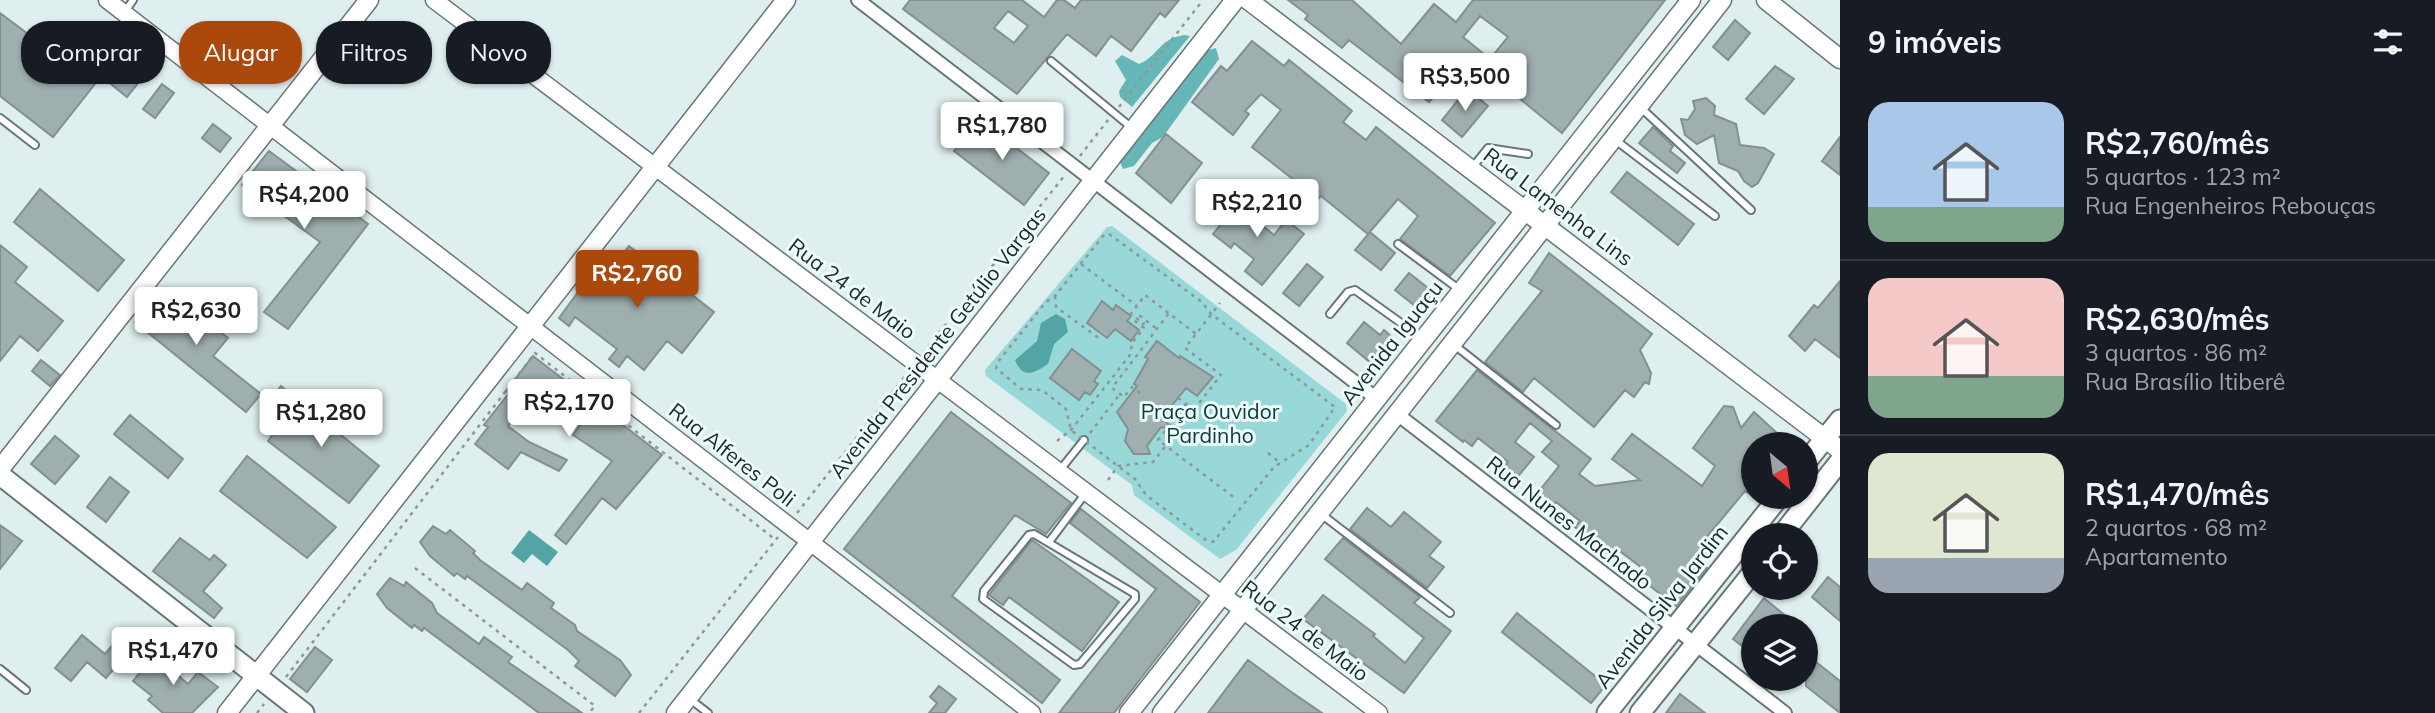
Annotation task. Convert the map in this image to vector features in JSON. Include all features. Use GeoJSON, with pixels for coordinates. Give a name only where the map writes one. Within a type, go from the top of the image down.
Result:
{"type":"FeatureCollection","features":[{"type":"Feature","properties":{"kind":"main road"},"geometry":{"type":"LineString","coordinates":[[0,470],[369,0]]}},
{"type":"Feature","properties":{"kind":"main road"},"geometry":{"type":"LineString","coordinates":[[227,713],[786,0]]}},
{"type":"Feature","properties":{"kind":"main road","name":"Avenida Presidente Getúlio Vargas"},"geometry":{"type":"LineString","coordinates":[[676,713],[1235,0]]}},
{"type":"Feature","properties":{"kind":"main road","name":"Rua Lamenha Lins"},"geometry":{"type":"LineString","coordinates":[[1248,0],[1832,445]]}},
{"type":"Feature","properties":{"kind":"main road","name":"Avenida Iguaçu"},"geometry":{"type":"LineString","coordinates":[[1129,713],[1691,0]]}},
{"type":"Feature","properties":{"kind":"main road"},"geometry":{"type":"LineString","coordinates":[[1162,713],[1722,0]]}},
{"type":"Feature","properties":{"kind":"main road"},"geometry":{"type":"LineString","coordinates":[[1766,0],[1840,59]]}},
{"type":"Feature","properties":{"kind":"main road"},"geometry":{"type":"LineString","coordinates":[[1585,135],[1626,122]]}},
{"type":"Feature","properties":{"kind":"main road"},"geometry":{"type":"LineString","coordinates":[[1452,343],[1458,296]]}},
{"type":"Feature","properties":{"kind":"main road"},"geometry":{"type":"LineString","coordinates":[[1832,445],[1840,420]]}},
{"type":"Feature","properties":{"kind":"main road"},"geometry":{"type":"LineString","coordinates":[[1791,523],[1840,461]]}},
{"type":"Feature","properties":{"kind":"main road"},"geometry":{"type":"LineString","coordinates":[[0,475],[304,713]]}},
{"type":"Feature","properties":{"kind":"main road","name":"Avenida Silva Jardim"},"geometry":{"type":"LineString","coordinates":[[1607,713],[1741,547]]}},
{"type":"Feature","properties":{"kind":"main road"},"geometry":{"type":"LineString","coordinates":[[1715,577],[1741,576]]}},
{"type":"Feature","properties":{"kind":"main road"},"geometry":{"type":"LineString","coordinates":[[1640,713],[1741,586]]}},
{"type":"Feature","properties":{"kind":"main road"},"geometry":{"type":"LineString","coordinates":[[1178,650],[1178,692]]}},
{"type":"Feature","properties":{"kind":"street","name":"Rua Alferes Poli"},"geometry":{"type":"LineString","coordinates":[[107,0],[129,6],[270,126],[1032,713]]}},
{"type":"Feature","properties":{"kind":"street","name":"Rua 24 de Maio"},"geometry":{"type":"LineString","coordinates":[[434,0],[1378,713]]}},
{"type":"Feature","properties":{"kind":"street"},"geometry":{"type":"LineString","coordinates":[[858,0],[1377,399]]}},
{"type":"Feature","properties":{"kind":"street","name":"Rua Nunes Machado"},"geometry":{"type":"LineString","coordinates":[[1397,414],[1785,713]]}},
{"type":"Feature","properties":{"kind":"lane"},"geometry":{"type":"LineString","coordinates":[[1051,61],[1134,129]]}},
{"type":"Feature","properties":{"kind":"lane"},"geometry":{"type":"LineString","coordinates":[[1638,106],[1751,210]]}},
{"type":"Feature","properties":{"kind":"lane"},"geometry":{"type":"LineString","coordinates":[[0,118],[35,145]]}},
{"type":"Feature","properties":{"kind":"lane"},"geometry":{"type":"LineString","coordinates":[[1613,139],[1715,216]]}},
{"type":"Feature","properties":{"kind":"lane"},"geometry":{"type":"LineString","coordinates":[[1471,170],[1488,148],[1528,154]]}},
{"type":"Feature","properties":{"kind":"lane"},"geometry":{"type":"LineString","coordinates":[[1398,244],[1458,296]]}},
{"type":"Feature","properties":{"kind":"lane"},"geometry":{"type":"LineString","coordinates":[[1329,314],[1348,292],[1354,290],[1424,339]]}},
{"type":"Feature","properties":{"kind":"lane"},"geometry":{"type":"LineString","coordinates":[[1452,343],[1556,425]]}},
{"type":"Feature","properties":{"kind":"lane"},"geometry":{"type":"LineString","coordinates":[[1059,472],[1084,440]]}},
{"type":"Feature","properties":{"kind":"lane"},"geometry":{"type":"LineString","coordinates":[[1049,542],[1087,493]]}},
{"type":"Feature","properties":{"kind":"lane"},"geometry":{"type":"LineString","coordinates":[[1319,513],[1450,613]]}},
{"type":"Feature","properties":{"kind":"lane"},"geometry":{"type":"LineString","coordinates":[[1034,534],[1049,542],[1135,594],[1135,599],[1080,664],[1074,665],[983,598],[984,591],[1029,535],[1034,534]]}},
{"type":"Feature","properties":{"kind":"lane"},"geometry":{"type":"LineString","coordinates":[[0,669],[26,690]]}},
{"type":"Feature","properties":{"kind":"lane"},"geometry":{"type":"LineString","coordinates":[[688,697],[708,713]]}},
{"type":"Feature","properties":{"kind":"path"},"geometry":{"type":"LineString","coordinates":[[1080,155],[1203,0]]}},
{"type":"Feature","properties":{"kind":"path"},"geometry":{"type":"LineString","coordinates":[[923,354],[1061,180]]}},
{"type":"Feature","properties":{"kind":"path"},"geometry":{"type":"LineString","coordinates":[[1115,235],[1202,302],[1211,314],[1335,407],[1309,445],[1279,462],[1213,542],[1206,540],[1146,495],[1135,479],[1071,430],[1066,409],[1042,390],[1021,389],[996,368],[997,363],[1046,302],[1055,296],[1081,264],[1103,236],[1115,235]]}},
{"type":"Feature","properties":{"kind":"path"},"geometry":{"type":"LineString","coordinates":[[1081,264],[1137,306]]}},
{"type":"Feature","properties":{"kind":"path"},"geometry":{"type":"LineString","coordinates":[[1057,441],[1071,430],[1130,355],[1132,343],[1144,328],[1130,316],[1145,295],[1196,334]]}},
{"type":"Feature","properties":{"kind":"path"},"geometry":{"type":"LineString","coordinates":[[1055,296],[1056,307],[1100,340]]}},
{"type":"Feature","properties":{"kind":"path"},"geometry":{"type":"LineString","coordinates":[[1108,480],[1118,466],[1153,462],[1221,375],[1185,348],[1220,303]]}},
{"type":"Feature","properties":{"kind":"path"},"geometry":{"type":"LineString","coordinates":[[1140,393],[1132,387],[1124,397],[1112,388],[1169,313]]}},
{"type":"Feature","properties":{"kind":"path"},"geometry":{"type":"LineString","coordinates":[[1141,326],[1144,323],[1136,317],[1139,315],[1157,329]]}},
{"type":"Feature","properties":{"kind":"path"},"geometry":{"type":"LineString","coordinates":[[282,682],[535,353],[776,540],[639,713]]}},
{"type":"Feature","properties":{"kind":"path"},"geometry":{"type":"LineString","coordinates":[[1130,355],[1134,358]]}},
{"type":"Feature","properties":{"kind":"path"},"geometry":{"type":"LineString","coordinates":[[795,516],[902,380]]}},
{"type":"Feature","properties":{"kind":"path"},"geometry":{"type":"LineString","coordinates":[[1084,440],[1120,394]]}},
{"type":"Feature","properties":{"kind":"path"},"geometry":{"type":"LineString","coordinates":[[1178,398],[1194,410]]}},
{"type":"Feature","properties":{"kind":"path"},"geometry":{"type":"LineString","coordinates":[[1186,404],[1158,440],[1235,498]]}},
{"type":"Feature","properties":{"kind":"path"},"geometry":{"type":"LineString","coordinates":[[1268,453],[1279,462]]}},
{"type":"Feature","properties":{"kind":"path"},"geometry":{"type":"LineString","coordinates":[[415,568],[595,706],[589,713]]}},
{"type":"Feature","properties":{"kind":"path"},"geometry":{"type":"LineString","coordinates":[[257,713],[263,706]]}},
{"type":"Feature","properties":{"kind":"green space","name":"Praça Ouvidor Pardinho"},"geometry":{"type":"Polygon","coordinates":[[[1112,226],[1346,404],[1347,411],[1236,550],[1220,559],[1134,495],[1132,485],[986,376],[985,370],[1107,227],[1112,226]]]}},
{"type":"Feature","properties":{"kind":"shaded area"},"geometry":{"type":"Polygon","coordinates":[[[1184,35],[1190,36],[1132,107],[1120,97],[1119,91],[1126,80],[1115,61],[1122,55],[1139,64],[1169,40],[1184,35]]]}},
{"type":"Feature","properties":{"kind":"shaded area"},"geometry":{"type":"Polygon","coordinates":[[[1216,48],[1219,59],[1163,137],[1152,143],[1134,166],[1123,169],[1120,162],[1208,50],[1216,48]]]}},
{"type":"Feature","properties":{"kind":"shaded area"},"geometry":{"type":"Polygon","coordinates":[[[1056,314],[1065,319],[1068,332],[1054,344],[1048,364],[1034,372],[1025,372],[1015,360],[1037,341],[1041,323],[1056,314]]]}},
{"type":"Feature","properties":{"kind":"shaded area"},"geometry":{"type":"Polygon","coordinates":[[[529,530],[558,552],[547,566],[532,554],[524,563],[511,553],[529,530]]]}},
{"type":"Feature","properties":{"kind":"building"},"geometry":{"type":"Polygon","coordinates":[[[910,0],[1022,0],[1044,17],[1057,0],[1064,0],[1075,8],[1081,0],[1179,0],[1165,17],[1160,13],[1131,51],[1111,36],[1096,56],[1067,34],[1017,94],[903,9],[910,0]],[[1008,11],[994,28],[1014,43],[1028,26],[1008,11]]]}},
{"type":"Feature","properties":{"kind":"building"},"geometry":{"type":"Polygon","coordinates":[[[1288,0],[1352,0],[1401,44],[1434,4],[1456,22],[1473,0],[1665,0],[1562,133],[1467,56],[1429,102],[1349,40],[1342,48],[1305,19],[1308,15],[1288,0]],[[1480,16],[1463,37],[1490,59],[1508,37],[1480,16]]]}},
{"type":"Feature","properties":{"kind":"building"},"geometry":{"type":"Polygon","coordinates":[[[0,13],[21,29],[21,84],[95,84],[53,137],[0,96],[0,13]]]}},
{"type":"Feature","properties":{"kind":"building"},"geometry":{"type":"Polygon","coordinates":[[[1735,20],[1750,33],[1728,60],[1713,47],[1735,20]]]}},
{"type":"Feature","properties":{"kind":"building"},"geometry":{"type":"Polygon","coordinates":[[[1252,41],[1284,66],[1289,60],[1352,111],[1343,122],[1366,140],[1376,127],[1495,223],[1450,276],[1400,239],[1418,216],[1398,199],[1368,234],[1321,196],[1318,199],[1252,147],[1281,110],[1261,94],[1245,111],[1249,114],[1233,135],[1192,102],[1221,66],[1227,71],[1252,41]]]}},
{"type":"Feature","properties":{"kind":"building"},"geometry":{"type":"Polygon","coordinates":[[[1775,66],[1794,79],[1764,114],[1746,99],[1775,66]]]}},
{"type":"Feature","properties":{"kind":"building"},"geometry":{"type":"Polygon","coordinates":[[[111,84],[137,84],[127,97],[111,84]]]}},
{"type":"Feature","properties":{"kind":"building"},"geometry":{"type":"Polygon","coordinates":[[[162,84],[174,93],[155,118],[143,109],[162,84]]]}},
{"type":"Feature","properties":{"kind":"building"},"geometry":{"type":"Polygon","coordinates":[[[1467,89],[1488,106],[1462,137],[1442,120],[1467,89]]]}},
{"type":"Feature","properties":{"kind":"building"},"geometry":{"type":"Polygon","coordinates":[[[1706,98],[1715,106],[1714,115],[1736,124],[1740,145],[1764,148],[1774,154],[1758,183],[1752,187],[1738,171],[1719,163],[1714,135],[1697,144],[1685,135],[1681,119],[1688,120],[1695,109],[1693,101],[1706,98]]]}},
{"type":"Feature","properties":{"kind":"building"},"geometry":{"type":"Polygon","coordinates":[[[979,119],[1049,173],[1024,205],[954,151],[979,119]]]}},
{"type":"Feature","properties":{"kind":"building"},"geometry":{"type":"Polygon","coordinates":[[[213,124],[231,138],[220,152],[202,138],[213,124]]]}},
{"type":"Feature","properties":{"kind":"building"},"geometry":{"type":"Polygon","coordinates":[[[1653,127],[1673,146],[1670,151],[1685,163],[1677,173],[1639,143],[1653,127]]]}},
{"type":"Feature","properties":{"kind":"building"},"geometry":{"type":"Polygon","coordinates":[[[1166,134],[1202,163],[1171,203],[1136,173],[1166,134]]]}},
{"type":"Feature","properties":{"kind":"building"},"geometry":{"type":"Polygon","coordinates":[[[1840,137],[1840,175],[1822,161],[1840,137]]]}},
{"type":"Feature","properties":{"kind":"building"},"geometry":{"type":"Polygon","coordinates":[[[269,151],[368,224],[288,329],[264,312],[320,242],[242,185],[269,151]]]}},
{"type":"Feature","properties":{"kind":"building"},"geometry":{"type":"Polygon","coordinates":[[[1627,172],[1694,224],[1678,245],[1611,192],[1627,172]]]}},
{"type":"Feature","properties":{"kind":"building"},"geometry":{"type":"Polygon","coordinates":[[[40,189],[124,260],[98,291],[14,222],[40,189]]]}},
{"type":"Feature","properties":{"kind":"building"},"geometry":{"type":"Polygon","coordinates":[[[1245,194],[1263,208],[1254,219],[1274,235],[1286,220],[1304,234],[1262,285],[1245,271],[1254,259],[1234,243],[1231,248],[1213,234],[1245,194]]]}},
{"type":"Feature","properties":{"kind":"building"},"geometry":{"type":"Polygon","coordinates":[[[1370,232],[1395,253],[1381,270],[1355,250],[1370,232]]]}},
{"type":"Feature","properties":{"kind":"building"},"geometry":{"type":"Polygon","coordinates":[[[0,245],[27,267],[15,282],[63,321],[38,351],[20,336],[0,361],[0,245]]]}},
{"type":"Feature","properties":{"kind":"building"},"geometry":{"type":"Polygon","coordinates":[[[629,246],[714,312],[682,353],[667,341],[644,370],[627,356],[619,367],[609,359],[617,349],[575,317],[569,326],[559,318],[598,265],[608,273],[629,246]]]}},
{"type":"Feature","properties":{"kind":"building"},"geometry":{"type":"Polygon","coordinates":[[[1549,253],[1652,334],[1640,350],[1651,373],[1649,384],[1645,382],[1634,397],[1625,390],[1594,427],[1534,378],[1523,392],[1485,362],[1542,291],[1529,283],[1549,253]]]}},
{"type":"Feature","properties":{"kind":"building"},"geometry":{"type":"Polygon","coordinates":[[[1307,264],[1323,277],[1299,306],[1283,293],[1307,264]]]}},
{"type":"Feature","properties":{"kind":"building"},"geometry":{"type":"Polygon","coordinates":[[[1409,273],[1433,292],[1419,309],[1395,290],[1409,273]]]}},
{"type":"Feature","properties":{"kind":"building"},"geometry":{"type":"Polygon","coordinates":[[[1840,281],[1840,358],[1815,339],[1805,351],[1789,336],[1814,305],[1818,308],[1840,281]]]}},
{"type":"Feature","properties":{"kind":"building"},"geometry":{"type":"Polygon","coordinates":[[[170,293],[228,338],[213,356],[261,394],[246,412],[135,322],[149,304],[156,310],[170,293]]]}},
{"type":"Feature","properties":{"kind":"building"},"geometry":{"type":"Polygon","coordinates":[[[1102,301],[1113,310],[1116,305],[1131,316],[1127,321],[1139,330],[1131,341],[1115,329],[1107,338],[1087,323],[1102,301]]]}},
{"type":"Feature","properties":{"kind":"building"},"geometry":{"type":"Polygon","coordinates":[[[1364,322],[1380,335],[1384,330],[1393,338],[1372,364],[1347,343],[1364,322]]]}},
{"type":"Feature","properties":{"kind":"building"},"geometry":{"type":"Polygon","coordinates":[[[1157,341],[1179,358],[1180,356],[1213,377],[1197,396],[1186,388],[1163,416],[1171,429],[1161,427],[1147,446],[1150,454],[1134,454],[1125,441],[1128,429],[1117,412],[1137,386],[1134,384],[1148,359],[1145,357],[1157,341]]]}},
{"type":"Feature","properties":{"kind":"building"},"geometry":{"type":"Polygon","coordinates":[[[1072,349],[1101,371],[1094,381],[1098,384],[1090,395],[1085,392],[1079,400],[1050,378],[1072,349]]]}},
{"type":"Feature","properties":{"kind":"building"},"geometry":{"type":"Polygon","coordinates":[[[533,356],[662,455],[616,509],[602,498],[566,544],[555,535],[612,461],[573,435],[580,425],[556,407],[548,417],[535,407],[532,411],[524,405],[508,426],[529,442],[567,460],[559,471],[521,452],[508,469],[475,444],[488,427],[484,425],[509,393],[506,391],[533,356]]]}},
{"type":"Feature","properties":{"kind":"building"},"geometry":{"type":"Polygon","coordinates":[[[41,360],[60,375],[50,386],[32,371],[41,360]]]}},
{"type":"Feature","properties":{"kind":"building"},"geometry":{"type":"Polygon","coordinates":[[[1477,370],[1591,459],[1579,474],[1595,486],[1640,480],[1612,459],[1632,434],[1702,486],[1715,466],[1693,448],[1724,406],[1733,407],[1741,428],[1754,412],[1776,432],[1741,432],[1741,496],[1701,544],[1711,551],[1702,565],[1707,568],[1676,606],[1637,576],[1642,568],[1617,549],[1609,555],[1575,527],[1580,521],[1556,502],[1551,509],[1535,496],[1559,466],[1542,452],[1552,441],[1530,423],[1515,442],[1534,457],[1515,480],[1502,469],[1508,462],[1478,438],[1472,446],[1436,421],[1477,370]]]}},
{"type":"Feature","properties":{"kind":"building"},"geometry":{"type":"Polygon","coordinates":[[[281,386],[379,466],[349,503],[268,441],[290,412],[272,398],[281,386]]]}},
{"type":"Feature","properties":{"kind":"building"},"geometry":{"type":"Polygon","coordinates":[[[951,412],[1071,503],[1046,534],[1015,515],[952,596],[1060,680],[1042,703],[844,549],[951,412]]]}},
{"type":"Feature","properties":{"kind":"building"},"geometry":{"type":"Polygon","coordinates":[[[130,415],[183,459],[168,478],[114,434],[130,415]]]}},
{"type":"Feature","properties":{"kind":"building"},"geometry":{"type":"Polygon","coordinates":[[[55,436],[79,456],[55,484],[31,464],[55,436]]]}},
{"type":"Feature","properties":{"kind":"building"},"geometry":{"type":"Polygon","coordinates":[[[247,456],[336,527],[307,558],[220,491],[247,456]]]}},
{"type":"Feature","properties":{"kind":"building"},"geometry":{"type":"Polygon","coordinates":[[[110,477],[129,492],[106,522],[87,507],[110,477]]]}},
{"type":"Feature","properties":{"kind":"building"},"geometry":{"type":"Polygon","coordinates":[[[1367,508],[1391,527],[1404,512],[1441,542],[1429,556],[1444,567],[1427,588],[1350,529],[1367,508]]]}},
{"type":"Feature","properties":{"kind":"building"},"geometry":{"type":"Polygon","coordinates":[[[1081,509],[1200,602],[1114,713],[1059,713],[1156,589],[1070,523],[1081,509]]]}},
{"type":"Feature","properties":{"kind":"building"},"geometry":{"type":"Polygon","coordinates":[[[0,525],[22,541],[0,569],[0,525]]]}},
{"type":"Feature","properties":{"kind":"building"},"geometry":{"type":"Polygon","coordinates":[[[433,526],[446,534],[450,530],[475,551],[473,553],[480,560],[522,590],[527,583],[554,603],[551,608],[575,625],[577,631],[620,660],[631,675],[615,696],[575,666],[579,661],[568,650],[467,576],[465,579],[457,573],[454,576],[430,556],[420,542],[433,526]]]}},
{"type":"Feature","properties":{"kind":"building"},"geometry":{"type":"Polygon","coordinates":[[[180,538],[210,560],[214,555],[226,565],[203,591],[222,608],[214,618],[153,571],[180,538]]]}},
{"type":"Feature","properties":{"kind":"building"},"geometry":{"type":"Polygon","coordinates":[[[1343,538],[1420,597],[1414,603],[1451,631],[1404,693],[1303,619],[1323,595],[1375,634],[1373,636],[1405,663],[1424,638],[1325,559],[1343,538]]]}},
{"type":"Feature","properties":{"kind":"building"},"geometry":{"type":"Polygon","coordinates":[[[1032,540],[1119,602],[1082,651],[1009,597],[1003,605],[989,595],[1032,540]]]}},
{"type":"Feature","properties":{"kind":"building"},"geometry":{"type":"Polygon","coordinates":[[[1828,577],[1840,587],[1840,621],[1816,600],[1818,600],[1818,590],[1828,577]]]}},
{"type":"Feature","properties":{"kind":"building"},"geometry":{"type":"Polygon","coordinates":[[[390,578],[404,586],[406,582],[432,603],[437,613],[479,644],[484,637],[512,657],[508,662],[582,713],[539,713],[424,628],[422,631],[414,625],[412,628],[387,608],[377,594],[390,578]]]}},
{"type":"Feature","properties":{"kind":"building"},"geometry":{"type":"Polygon","coordinates":[[[1762,600],[1766,600],[1783,614],[1752,614],[1762,600]]]}},
{"type":"Feature","properties":{"kind":"building"},"geometry":{"type":"Polygon","coordinates":[[[1517,613],[1606,685],[1591,703],[1502,632],[1517,613]]]}},
{"type":"Feature","properties":{"kind":"building"},"geometry":{"type":"Polygon","coordinates":[[[127,628],[139,638],[106,678],[87,662],[71,681],[55,668],[82,635],[105,654],[127,628]]]}},
{"type":"Feature","properties":{"kind":"building"},"geometry":{"type":"Polygon","coordinates":[[[1741,628],[1741,645],[1733,639],[1741,628]]]}},
{"type":"Feature","properties":{"kind":"building"},"geometry":{"type":"Polygon","coordinates":[[[315,647],[332,660],[307,692],[290,679],[315,647]]]}},
{"type":"Feature","properties":{"kind":"building"},"geometry":{"type":"Polygon","coordinates":[[[158,650],[170,660],[166,665],[188,684],[198,672],[218,687],[192,713],[163,713],[148,700],[152,696],[133,681],[158,650]]]}},
{"type":"Feature","properties":{"kind":"building"},"geometry":{"type":"Polygon","coordinates":[[[1248,660],[1287,689],[1322,713],[1208,713],[1248,660]]]}},
{"type":"Feature","properties":{"kind":"building"},"geometry":{"type":"Polygon","coordinates":[[[1818,664],[1840,681],[1840,713],[1812,691],[1818,691],[1818,664]]]}},
{"type":"Feature","properties":{"kind":"building"},"geometry":{"type":"Polygon","coordinates":[[[939,686],[956,699],[945,713],[929,713],[937,703],[930,697],[939,686]]]}},
{"type":"Feature","properties":{"kind":"building"},"geometry":{"type":"Polygon","coordinates":[[[1680,694],[1705,713],[1666,713],[1680,694]]]}}]}
